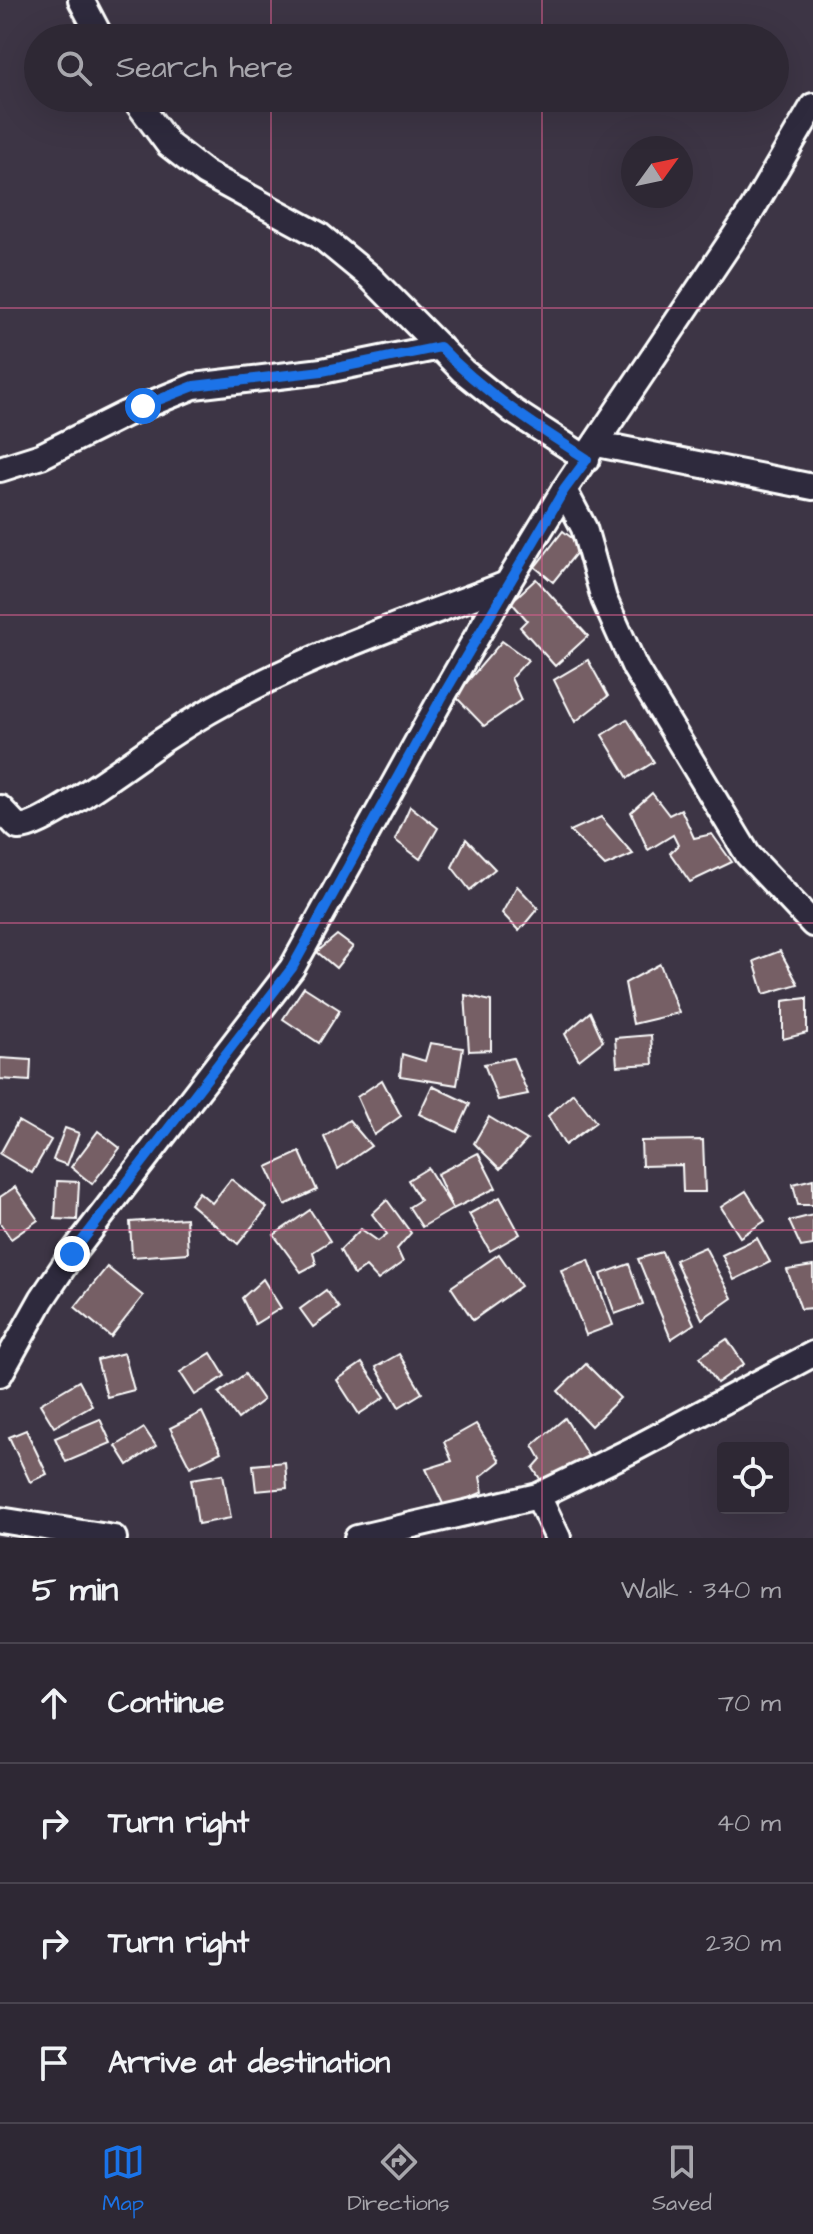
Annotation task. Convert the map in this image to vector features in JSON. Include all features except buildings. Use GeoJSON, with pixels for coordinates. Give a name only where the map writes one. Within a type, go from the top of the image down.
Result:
{"type":"FeatureCollection","features":[{"type":"Feature","properties":{"kind":"street"},"geometry":{"type":"LineString","coordinates":[[81,0],[94,24]]}},
{"type":"Feature","properties":{"kind":"street"},"geometry":{"type":"LineString","coordinates":[[0,1374],[42,1299],[72,1254],[292,968],[507,584],[564,490],[752,210],[813,106]]}},
{"type":"Feature","properties":{"kind":"street"},"geometry":{"type":"LineString","coordinates":[[144,112],[169,145],[205,173],[319,235],[370,277],[463,371],[513,411],[592,452],[813,487]]}},
{"type":"Feature","properties":{"kind":"street"},"geometry":{"type":"LineString","coordinates":[[0,469],[41,456],[125,414],[194,386],[322,371],[440,347]]}},
{"type":"Feature","properties":{"kind":"street"},"geometry":{"type":"LineString","coordinates":[[564,490],[584,528],[604,599],[635,668],[748,855],[813,924]]}},
{"type":"Feature","properties":{"kind":"street"},"geometry":{"type":"LineString","coordinates":[[0,808],[12,824],[21,828],[31,826],[101,783],[185,725],[285,671],[507,584]]}},
{"type":"Feature","properties":{"kind":"street"},"geometry":{"type":"LineString","coordinates":[[357,1538],[538,1496],[646,1443],[813,1354]]}},
{"type":"Feature","properties":{"kind":"street"},"geometry":{"type":"LineString","coordinates":[[538,1496],[558,1538]]}},
{"type":"Feature","properties":{"kind":"street"},"geometry":{"type":"LineString","coordinates":[[0,1520],[114,1538]]}},
{"type":"Feature","properties":{"kind":"route"},"geometry":{"type":"LineString","coordinates":[[72,1254],[280,988],[507,584],[564,490],[587,459],[513,411],[463,371],[440,347],[322,371],[194,386],[143,406]]}}]}
